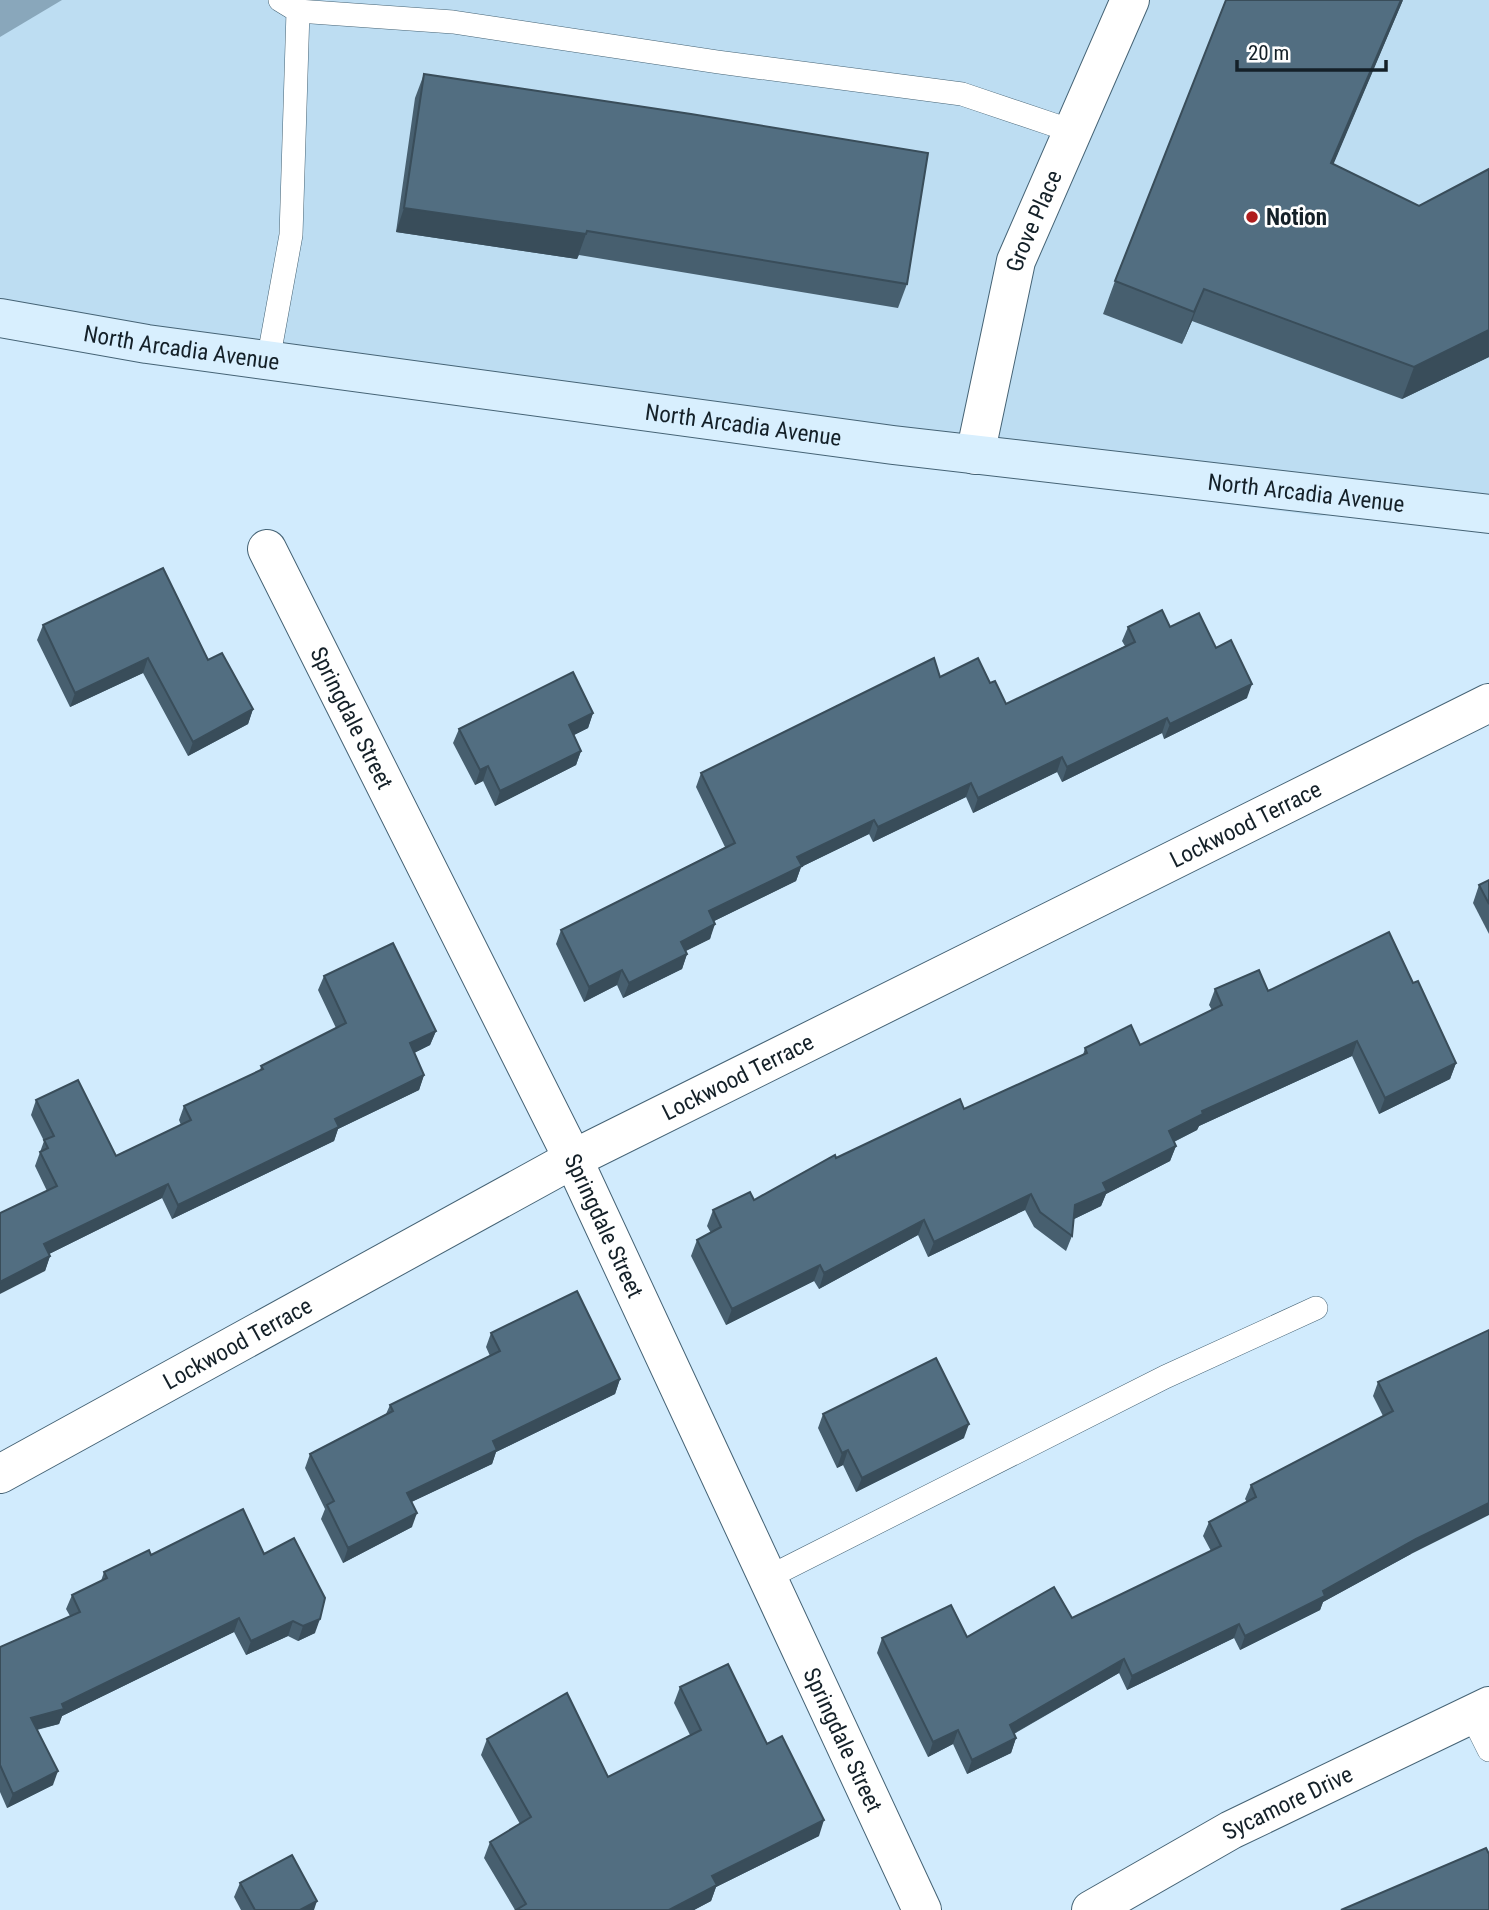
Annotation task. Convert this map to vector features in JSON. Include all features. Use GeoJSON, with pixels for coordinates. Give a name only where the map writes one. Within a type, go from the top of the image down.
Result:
{"type":"FeatureCollection","features":[{"type":"Feature","properties":{"kind":"main road","name":"North Arcadia Avenue"},"geometry":{"type":"LineString","coordinates":[[0,318],[147,344],[975,455],[1489,514]]}},
{"type":"Feature","properties":{"kind":"street","name":"Grove Place"},"geometry":{"type":"LineString","coordinates":[[975,455],[1016,261],[1130,0]]}},
{"type":"Feature","properties":{"kind":"street","name":"Springdale Street"},"geometry":{"type":"LineString","coordinates":[[267,549],[573,1159],[922,1910]]}},
{"type":"Feature","properties":{"kind":"street","name":"Lockwood Terrace"},"geometry":{"type":"LineString","coordinates":[[0,1474],[573,1159],[1489,703]]}},
{"type":"Feature","properties":{"kind":"street","name":"Sycamore Drive"},"geometry":{"type":"LineString","coordinates":[[1091,1910],[1231,1830],[1480,1710]]}},
{"type":"Feature","properties":{"kind":"lane"},"geometry":{"type":"LineString","coordinates":[[268,361],[291,235],[289,6],[453,22],[718,62],[962,94],[1072,131]]}},
{"type":"Feature","properties":{"kind":"lane"},"geometry":{"type":"LineString","coordinates":[[767,1578],[1165,1377],[1316,1308]]}},
{"type":"Feature","properties":{"kind":"lane"},"geometry":{"type":"LineString","coordinates":[[1480,1710],[1489,1750]]}},
{"type":"Feature","properties":{"kind":"shaded area"},"geometry":{"type":"Polygon","coordinates":[[[0,0],[1489,0],[1489,502],[1319,516],[256,377],[0,334],[0,0]]]}},
{"type":"Feature","properties":{"kind":"shaded area"},"geometry":{"type":"Polygon","coordinates":[[[0,0],[62,0],[0,37],[0,0]]]}},
{"type":"Feature","properties":{"kind":"building","name":"Notion"},"geometry":{"type":"Polygon","coordinates":[[[1226,0],[1401,0],[1331,163],[1419,206],[1489,169],[1489,330],[1414,367],[1204,289],[1194,312],[1115,281],[1226,0]]]}},
{"type":"Feature","properties":{"kind":"building"},"geometry":{"type":"Polygon","coordinates":[[[424,74],[928,153],[907,284],[587,231],[586,234],[404,208],[424,74]]]}},
{"type":"Feature","properties":{"kind":"building"},"geometry":{"type":"Polygon","coordinates":[[[163,568],[208,660],[222,653],[253,709],[193,742],[148,658],[75,693],[43,625],[163,568]]]}},
{"type":"Feature","properties":{"kind":"building"},"geometry":{"type":"Polygon","coordinates":[[[1162,610],[1170,627],[1199,613],[1216,648],[1231,640],[1252,684],[1170,724],[1167,718],[1067,767],[1062,757],[978,798],[971,783],[878,827],[874,820],[797,857],[802,866],[709,911],[715,924],[681,942],[687,954],[629,983],[622,970],[589,987],[561,930],[735,843],[701,773],[934,658],[940,677],[978,658],[990,683],[995,681],[1006,704],[1135,642],[1128,627],[1162,610]]]}},
{"type":"Feature","properties":{"kind":"building"},"geometry":{"type":"Polygon","coordinates":[[[573,672],[593,713],[569,725],[581,751],[500,791],[488,766],[480,770],[459,729],[573,672]]]}},
{"type":"Feature","properties":{"kind":"building"},"geometry":{"type":"Polygon","coordinates":[[[1489,880],[1489,904],[1479,885],[1489,880]]]}},
{"type":"Feature","properties":{"kind":"building"},"geometry":{"type":"Polygon","coordinates":[[[1389,932],[1413,983],[1418,981],[1456,1063],[1385,1098],[1357,1041],[1202,1111],[1203,1114],[1169,1131],[1176,1146],[1103,1183],[1107,1191],[1075,1205],[1072,1236],[1040,1212],[1031,1194],[934,1242],[924,1220],[824,1273],[820,1265],[732,1309],[697,1240],[721,1227],[713,1210],[750,1192],[754,1200],[835,1155],[836,1158],[960,1099],[964,1109],[1087,1053],[1085,1048],[1131,1025],[1140,1045],[1222,1005],[1215,989],[1259,970],[1268,991],[1389,932]]]}},
{"type":"Feature","properties":{"kind":"building"},"geometry":{"type":"Polygon","coordinates":[[[393,943],[436,1031],[410,1043],[424,1075],[335,1119],[339,1127],[178,1205],[168,1184],[44,1244],[50,1256],[0,1282],[0,1213],[57,1186],[40,1152],[48,1148],[44,1140],[54,1136],[36,1100],[78,1080],[116,1156],[191,1120],[184,1106],[263,1069],[261,1066],[346,1023],[324,976],[393,943]]]}},
{"type":"Feature","properties":{"kind":"building"},"geometry":{"type":"Polygon","coordinates":[[[577,1291],[620,1379],[493,1441],[497,1450],[407,1493],[417,1513],[348,1548],[327,1505],[334,1501],[310,1454],[393,1411],[390,1405],[500,1351],[491,1333],[577,1291]]]}},
{"type":"Feature","properties":{"kind":"building"},"geometry":{"type":"Polygon","coordinates":[[[1489,1330],[1489,1503],[1416,1539],[1323,1591],[1325,1596],[1245,1636],[1239,1624],[1132,1676],[1124,1659],[1010,1725],[1016,1738],[972,1760],[958,1730],[933,1742],[882,1638],[951,1605],[967,1637],[1054,1587],[1072,1618],[1221,1546],[1209,1522],[1256,1497],[1251,1485],[1393,1411],[1378,1382],[1489,1330]]]}},
{"type":"Feature","properties":{"kind":"building"},"geometry":{"type":"Polygon","coordinates":[[[936,1358],[969,1424],[862,1478],[848,1450],[842,1453],[823,1414],[936,1358]]]}},
{"type":"Feature","properties":{"kind":"building"},"geometry":{"type":"Polygon","coordinates":[[[243,1509],[264,1554],[294,1538],[325,1598],[320,1619],[303,1626],[293,1621],[251,1641],[239,1618],[62,1704],[64,1709],[31,1718],[58,1771],[13,1794],[0,1765],[0,1647],[80,1612],[72,1595],[107,1578],[104,1572],[149,1550],[151,1555],[243,1509]]]}},
{"type":"Feature","properties":{"kind":"building"},"geometry":{"type":"Polygon","coordinates":[[[728,1664],[767,1744],[782,1736],[824,1820],[712,1876],[717,1885],[669,1910],[516,1910],[526,1904],[490,1842],[531,1817],[487,1739],[567,1693],[608,1777],[701,1730],[680,1687],[728,1664]]]}},
{"type":"Feature","properties":{"kind":"building"},"geometry":{"type":"Polygon","coordinates":[[[1486,1848],[1489,1854],[1489,1910],[1341,1910],[1486,1848]]]}},
{"type":"Feature","properties":{"kind":"building"},"geometry":{"type":"Polygon","coordinates":[[[292,1855],[317,1901],[300,1910],[255,1910],[240,1883],[292,1855]]]}},
{"type":"Feature","properties":{"kind":"place","name":"Notion"},"geometry":{"type":"Point","coordinates":[1252,217]}}]}
